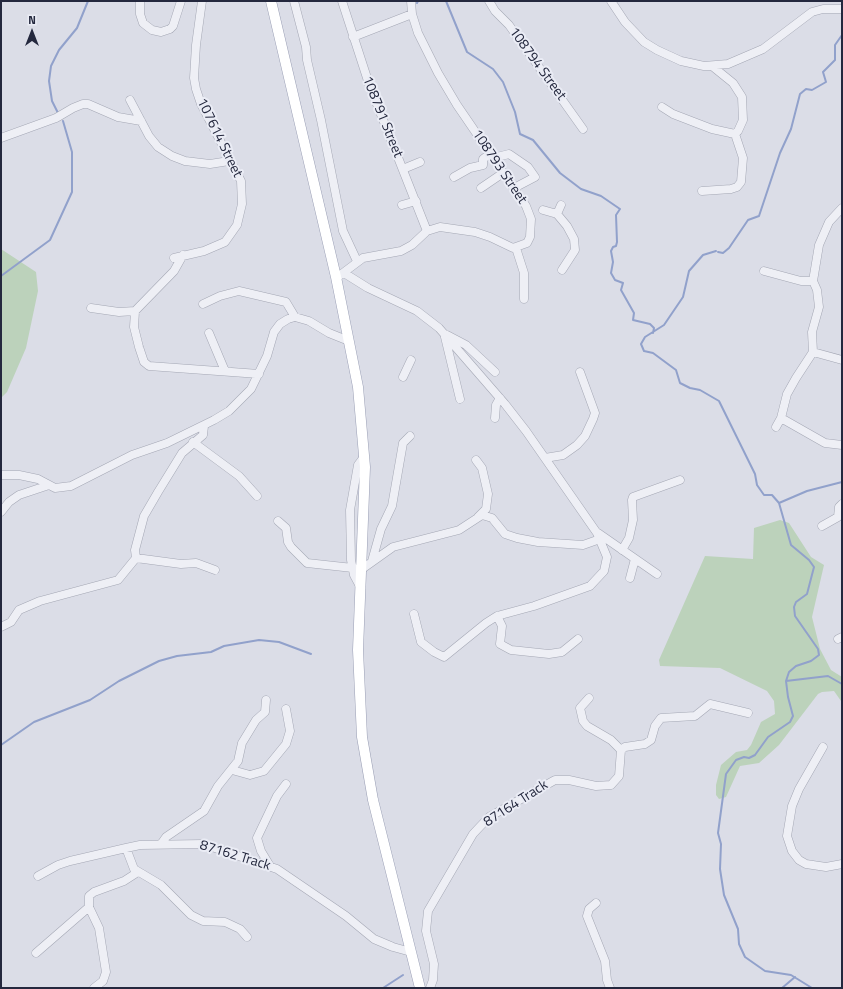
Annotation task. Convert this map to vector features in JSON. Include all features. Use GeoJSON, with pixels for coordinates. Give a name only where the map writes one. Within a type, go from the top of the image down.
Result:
{"type":"FeatureCollection","features":[{"type":"Feature","properties":{"kind":"main road"},"geometry":{"type":"LineString","coordinates":[[271,1],[340,275],[349,341],[358,387],[364,456],[357,569],[361,588],[359,689],[362,737],[375,807],[420,988]]}},
{"type":"Feature","properties":{"kind":"street"},"geometry":{"type":"LineString","coordinates":[[140,1],[140,14],[143,23],[152,30],[162,32],[173,26],[181,1]]}},
{"type":"Feature","properties":{"kind":"street","name":"107614 Street"},"geometry":{"type":"LineString","coordinates":[[174,258],[204,251],[225,242],[236,225],[242,204],[241,181],[229,161],[201,104],[194,78],[196,45],[202,1]]}},
{"type":"Feature","properties":{"kind":"street"},"geometry":{"type":"LineString","coordinates":[[294,1],[306,47],[307,60],[321,120],[343,231],[357,261]]}},
{"type":"Feature","properties":{"kind":"street","name":"108791 Street"},"geometry":{"type":"LineString","coordinates":[[342,1],[369,84],[427,231]]}},
{"type":"Feature","properties":{"kind":"street","name":"108793 Street"},"geometry":{"type":"LineString","coordinates":[[411,1],[412,14],[426,53],[526,206],[531,224],[529,240],[516,248]]}},
{"type":"Feature","properties":{"kind":"street","name":"108794 Street"},"geometry":{"type":"LineString","coordinates":[[489,1],[495,11],[509,25],[583,129]]}},
{"type":"Feature","properties":{"kind":"street"},"geometry":{"type":"LineString","coordinates":[[611,1],[634,33],[657,50],[680,61],[696,66],[712,66],[739,60],[763,49],[812,12],[823,9],[842,9]]}},
{"type":"Feature","properties":{"kind":"street"},"geometry":{"type":"LineString","coordinates":[[353,37],[412,14]]}},
{"type":"Feature","properties":{"kind":"street"},"geometry":{"type":"LineString","coordinates":[[712,66],[734,83],[742,97],[743,120],[735,134]]}},
{"type":"Feature","properties":{"kind":"street"},"geometry":{"type":"LineString","coordinates":[[130,100],[149,136],[158,147],[172,156],[185,161],[210,164],[229,161]]}},
{"type":"Feature","properties":{"kind":"street"},"geometry":{"type":"LineString","coordinates":[[1,138],[56,118],[72,108],[83,104],[88,104],[118,117],[141,121]]}},
{"type":"Feature","properties":{"kind":"street"},"geometry":{"type":"LineString","coordinates":[[662,107],[682,118],[712,129],[735,134]]}},
{"type":"Feature","properties":{"kind":"street"},"geometry":{"type":"LineString","coordinates":[[702,191],[731,189],[737,187],[741,182],[743,158],[735,134]]}},
{"type":"Feature","properties":{"kind":"street"},"geometry":{"type":"LineString","coordinates":[[454,177],[470,168],[484,165],[483,159],[492,156],[509,154],[528,167],[535,177],[514,188]]}},
{"type":"Feature","properties":{"kind":"street"},"geometry":{"type":"LineString","coordinates":[[403,169],[420,162]]}},
{"type":"Feature","properties":{"kind":"street"},"geometry":{"type":"LineString","coordinates":[[481,188],[503,172]]}},
{"type":"Feature","properties":{"kind":"street"},"geometry":{"type":"LineString","coordinates":[[402,205],[416,201]]}},
{"type":"Feature","properties":{"kind":"street"},"geometry":{"type":"LineString","coordinates":[[557,214],[561,205]]}},
{"type":"Feature","properties":{"kind":"street"},"geometry":{"type":"LineString","coordinates":[[776,427],[781,418],[787,394],[813,352],[812,332],[819,307],[818,290],[813,281],[821,236],[829,222],[842,208]]}},
{"type":"Feature","properties":{"kind":"street"},"geometry":{"type":"LineString","coordinates":[[543,210],[557,214],[568,226],[574,239],[575,250],[562,270]]}},
{"type":"Feature","properties":{"kind":"street"},"geometry":{"type":"LineString","coordinates":[[414,614],[421,642],[434,652],[444,657],[497,616],[508,614],[579,591],[596,582],[604,571],[606,564],[605,550],[599,536],[545,458],[500,398],[434,322],[417,311],[340,275],[357,261],[369,256],[403,250],[418,240],[427,231],[446,227],[490,236],[516,248],[524,273],[524,299]]}},
{"type":"Feature","properties":{"kind":"street"},"geometry":{"type":"LineString","coordinates":[[183,255],[174,271],[135,311],[134,327],[139,347],[147,365],[154,367],[259,374]]}},
{"type":"Feature","properties":{"kind":"street"},"geometry":{"type":"LineString","coordinates":[[764,271],[801,281],[813,281]]}},
{"type":"Feature","properties":{"kind":"street"},"geometry":{"type":"LineString","coordinates":[[203,304],[220,296],[239,291],[286,302],[295,318]]}},
{"type":"Feature","properties":{"kind":"street"},"geometry":{"type":"LineString","coordinates":[[91,308],[119,312],[135,311]]}},
{"type":"Feature","properties":{"kind":"street"},"geometry":{"type":"LineString","coordinates":[[1,475],[28,476],[38,479],[55,488],[71,486],[132,455],[167,443],[204,426],[229,411],[251,389],[259,374],[274,332],[284,321],[295,318],[309,321],[329,334],[349,341]]}},
{"type":"Feature","properties":{"kind":"street"},"geometry":{"type":"LineString","coordinates":[[209,333],[225,371]]}},
{"type":"Feature","properties":{"kind":"street"},"geometry":{"type":"LineString","coordinates":[[444,334],[466,346],[495,372]]}},
{"type":"Feature","properties":{"kind":"street"},"geometry":{"type":"LineString","coordinates":[[444,334],[460,399]]}},
{"type":"Feature","properties":{"kind":"street"},"geometry":{"type":"LineString","coordinates":[[813,352],[842,360]]}},
{"type":"Feature","properties":{"kind":"street"},"geometry":{"type":"LineString","coordinates":[[403,377],[411,360]]}},
{"type":"Feature","properties":{"kind":"street"},"geometry":{"type":"LineString","coordinates":[[545,458],[563,455],[577,445],[584,436],[593,419],[595,413],[580,372]]}},
{"type":"Feature","properties":{"kind":"street"},"geometry":{"type":"LineString","coordinates":[[495,418],[496,405],[500,398]]}},
{"type":"Feature","properties":{"kind":"street"},"geometry":{"type":"LineString","coordinates":[[781,418],[825,443],[842,445]]}},
{"type":"Feature","properties":{"kind":"street"},"geometry":{"type":"LineString","coordinates":[[1,627],[11,622],[19,610],[40,600],[114,582],[136,558],[135,550],[144,516],[182,453],[203,435],[204,426]]}},
{"type":"Feature","properties":{"kind":"street"},"geometry":{"type":"LineString","coordinates":[[372,561],[381,529],[392,506],[403,443],[410,436]]}},
{"type":"Feature","properties":{"kind":"street"},"geometry":{"type":"LineString","coordinates":[[194,442],[239,476],[257,496]]}},
{"type":"Feature","properties":{"kind":"street"},"geometry":{"type":"LineString","coordinates":[[476,460],[482,468],[488,494],[486,509],[476,519]]}},
{"type":"Feature","properties":{"kind":"street"},"geometry":{"type":"LineString","coordinates":[[622,550],[629,538],[633,520],[632,500],[634,497],[680,480]]}},
{"type":"Feature","properties":{"kind":"street"},"geometry":{"type":"LineString","coordinates":[[1,512],[9,502],[19,495],[49,485]]}},
{"type":"Feature","properties":{"kind":"street"},"geometry":{"type":"LineString","coordinates":[[822,526],[838,517],[839,507],[842,504]]}},
{"type":"Feature","properties":{"kind":"street"},"geometry":{"type":"LineString","coordinates":[[278,521],[286,528],[288,542],[291,547],[305,562],[357,569],[393,547],[459,530],[482,516],[492,518],[508,536],[538,542],[583,545],[599,536]]}},
{"type":"Feature","properties":{"kind":"street"},"geometry":{"type":"LineString","coordinates":[[599,536],[657,574]]}},
{"type":"Feature","properties":{"kind":"street"},"geometry":{"type":"LineString","coordinates":[[136,558],[181,564],[196,563],[215,570]]}},
{"type":"Feature","properties":{"kind":"street"},"geometry":{"type":"LineString","coordinates":[[630,578],[635,559]]}},
{"type":"Feature","properties":{"kind":"street"},"geometry":{"type":"LineString","coordinates":[[497,616],[502,626],[500,644],[511,650],[549,654],[562,652],[578,639]]}},
{"type":"Feature","properties":{"kind":"street"},"geometry":{"type":"LineString","coordinates":[[589,698],[580,708],[583,721],[587,726],[611,740],[621,750],[625,747],[645,744],[651,740],[655,726],[661,718],[695,716],[710,704],[748,713]]}},
{"type":"Feature","properties":{"kind":"street"},"geometry":{"type":"LineString","coordinates":[[161,844],[166,837],[204,811],[218,786],[232,770],[239,758],[242,743],[256,720],[265,712],[266,700]]}},
{"type":"Feature","properties":{"kind":"street"},"geometry":{"type":"LineString","coordinates":[[232,770],[250,775],[264,771],[288,739],[290,731],[286,709]]}},
{"type":"Feature","properties":{"kind":"street"},"geometry":{"type":"LineString","coordinates":[[823,748],[799,789],[792,806],[786,836],[792,851],[799,860],[806,864],[826,867],[842,864]]}},
{"type":"Feature","properties":{"kind":"street","name":"87164 Track"},"geometry":{"type":"LineString","coordinates":[[430,988],[434,980],[434,964],[426,931],[428,911],[473,834],[489,817],[548,782],[565,779],[596,786],[612,785],[619,776],[621,750]]}},
{"type":"Feature","properties":{"kind":"street"},"geometry":{"type":"LineString","coordinates":[[270,866],[261,851],[257,838],[277,796],[286,784]]}},
{"type":"Feature","properties":{"kind":"street","name":"87162 Track"},"geometry":{"type":"LineString","coordinates":[[38,876],[58,865],[70,861],[126,848],[161,844],[203,844],[270,866],[288,875],[346,916],[374,939],[393,947],[411,952]]}},
{"type":"Feature","properties":{"kind":"street"},"geometry":{"type":"LineString","coordinates":[[126,848],[132,865],[138,872],[164,888],[191,915],[203,921],[225,922],[240,929],[247,937]]}},
{"type":"Feature","properties":{"kind":"street"},"geometry":{"type":"LineString","coordinates":[[94,988],[103,981],[106,972],[99,928],[89,907],[89,896],[124,881],[138,872]]}},
{"type":"Feature","properties":{"kind":"street"},"geometry":{"type":"LineString","coordinates":[[596,903],[589,909],[587,916],[605,961],[606,980],[610,988]]}},
{"type":"Feature","properties":{"kind":"street"},"geometry":{"type":"LineString","coordinates":[[36,953],[89,907]]}},
{"type":"Feature","properties":{"kind":"green space"},"geometry":{"type":"Polygon","coordinates":[[[1,249],[36,272],[38,291],[26,348],[7,392],[1,398],[1,249]]]}},
{"type":"Feature","properties":{"kind":"green space"},"geometry":{"type":"Polygon","coordinates":[[[780,520],[789,523],[811,557],[824,565],[812,617],[820,649],[831,670],[842,677],[842,708],[841,701],[834,691],[822,692],[818,694],[779,745],[759,763],[740,766],[726,797],[719,799],[716,795],[716,785],[721,765],[736,752],[747,750],[751,745],[761,722],[775,714],[774,701],[767,691],[720,668],[660,666],[659,660],[705,556],[753,559],[754,528],[780,520]]]}},
{"type":"Feature","properties":{"kind":"waterway"},"geometry":{"type":"LineString","coordinates":[[58,113],[52,101],[49,81],[51,66],[59,50],[77,28],[88,1]]}},
{"type":"Feature","properties":{"kind":"waterway"},"geometry":{"type":"LineString","coordinates":[[446,1],[467,52],[493,69],[503,82],[515,112],[520,134],[533,140],[560,173],[581,189],[601,196],[620,209],[616,215],[617,242],[616,246],[613,247],[611,251],[613,262],[611,273],[615,280],[623,283],[621,290],[634,313],[633,320],[650,324],[654,328],[653,333]]}},
{"type":"Feature","properties":{"kind":"waterway"},"geometry":{"type":"LineString","coordinates":[[718,252],[723,253],[729,248],[748,220],[759,216],[780,153],[791,129],[800,94],[806,89],[812,90],[826,82],[823,72],[835,60],[835,45],[842,35]]}},
{"type":"Feature","properties":{"kind":"waterway"},"geometry":{"type":"LineString","coordinates":[[1,276],[50,240],[72,192],[72,152],[63,121]]}},
{"type":"Feature","properties":{"kind":"waterway"},"geometry":{"type":"LineString","coordinates":[[716,251],[703,255],[689,271],[683,297],[664,325],[645,337],[641,344],[644,351],[653,353],[676,370],[680,383],[690,388],[700,390],[719,401],[755,474],[757,485],[764,495],[772,495],[779,503],[791,545],[809,560],[814,567],[807,594],[796,602],[794,607],[795,616],[818,649],[819,655],[811,661],[796,666],[789,672],[786,681],[793,716],[790,722],[768,737],[755,755],[749,758],[744,757],[736,760],[726,774],[718,833],[721,844],[720,869],[724,895],[738,929],[739,944],[745,957],[765,971],[791,975],[812,988]]}},
{"type":"Feature","properties":{"kind":"waterway"},"geometry":{"type":"LineString","coordinates":[[779,503],[807,491],[842,482]]}},
{"type":"Feature","properties":{"kind":"waterway"},"geometry":{"type":"LineString","coordinates":[[1,745],[34,722],[90,700],[119,681],[159,661],[177,656],[211,652],[224,646],[259,640],[279,642],[311,654]]}},
{"type":"Feature","properties":{"kind":"waterway"},"geometry":{"type":"LineString","coordinates":[[786,681],[828,676],[842,684]]}},
{"type":"Feature","properties":{"kind":"waterway"},"geometry":{"type":"LineString","coordinates":[[383,988],[403,975]]}},
{"type":"Feature","properties":{"kind":"waterway"},"geometry":{"type":"LineString","coordinates":[[782,988],[795,977]]}}]}
